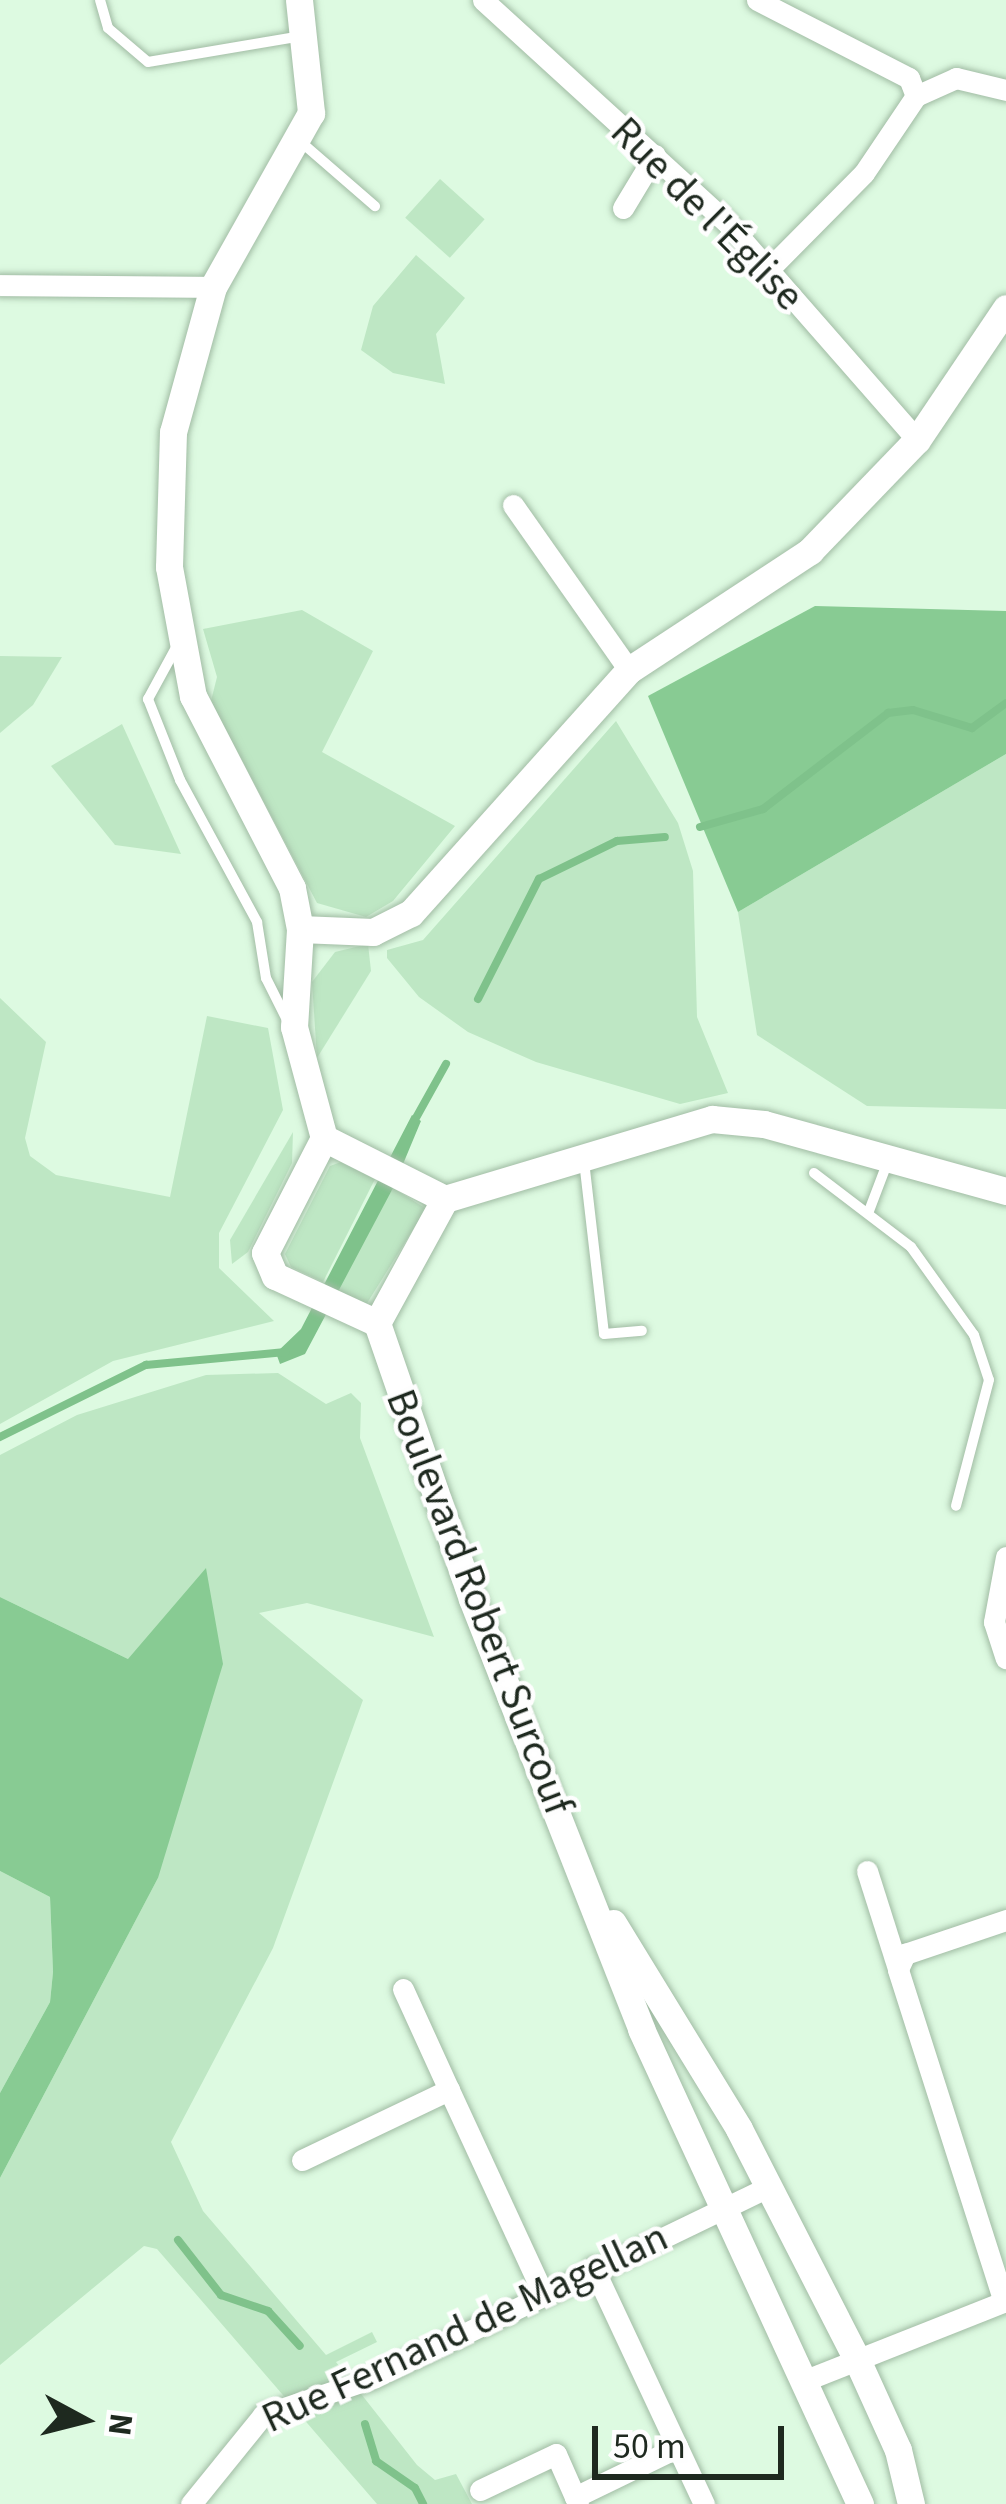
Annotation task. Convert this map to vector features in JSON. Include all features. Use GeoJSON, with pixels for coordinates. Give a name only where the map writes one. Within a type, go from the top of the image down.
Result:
{"type":"FeatureCollection","features":[{"type":"Feature","properties":{"kind":"street"},"geometry":{"type":"LineString","coordinates":[[299,0],[312,89],[301,142],[213,287],[173,432],[169,566],[178,644],[210,737],[277,853],[300,928],[293,1027],[324,1138],[265,1253],[275,1276],[366,1319],[432,1192]]}},
{"type":"Feature","properties":{"kind":"street","name":"Rue de l'Église"},"geometry":{"type":"LineString","coordinates":[[483,0],[655,155],[768,270],[917,440]]}},
{"type":"Feature","properties":{"kind":"street"},"geometry":{"type":"LineString","coordinates":[[757,0],[909,78],[916,96]]}},
{"type":"Feature","properties":{"kind":"street"},"geometry":{"type":"LineString","coordinates":[[768,270],[864,173],[916,96],[956,78],[1006,90]]}},
{"type":"Feature","properties":{"kind":"street"},"geometry":{"type":"LineString","coordinates":[[623,208],[655,155]]}},
{"type":"Feature","properties":{"kind":"street"},"geometry":{"type":"LineString","coordinates":[[0,285],[213,287]]}},
{"type":"Feature","properties":{"kind":"street"},"geometry":{"type":"LineString","coordinates":[[300,928],[374,932],[411,914],[629,670],[810,550],[917,440],[1006,308]]}},
{"type":"Feature","properties":{"kind":"street"},"geometry":{"type":"LineString","coordinates":[[513,505],[547,542],[629,670]]}},
{"type":"Feature","properties":{"kind":"street"},"geometry":{"type":"LineString","coordinates":[[324,1138],[432,1192],[584,1155],[680,1124],[742,1119],[1006,1191]]}},
{"type":"Feature","properties":{"kind":"street","name":"Boulevard Robert Surcouf"},"geometry":{"type":"LineString","coordinates":[[366,1319],[472,1599],[719,2207],[806,2380],[860,2504]]}},
{"type":"Feature","properties":{"kind":"street"},"geometry":{"type":"LineString","coordinates":[[1006,1557],[994,1622],[1006,1658]]}},
{"type":"Feature","properties":{"kind":"street"},"geometry":{"type":"LineString","coordinates":[[806,2380],[1005,2302],[867,1871]]}},
{"type":"Feature","properties":{"kind":"street","name":"Boulevard Robert Surcouf"},"geometry":{"type":"LineString","coordinates":[[584,1880],[663,1997],[767,2187],[859,2363],[898,2450],[911,2504]]}},
{"type":"Feature","properties":{"kind":"street"},"geometry":{"type":"LineString","coordinates":[[898,1970],[905,1954],[1006,1920]]}},
{"type":"Feature","properties":{"kind":"street"},"geometry":{"type":"LineString","coordinates":[[403,1989],[542,2291]]}},
{"type":"Feature","properties":{"kind":"street"},"geometry":{"type":"LineString","coordinates":[[302,2160],[449,2090]]}},
{"type":"Feature","properties":{"kind":"street","name":"Rue Fernand de Magellan"},"geometry":{"type":"LineString","coordinates":[[190,2504],[263,2415],[373,2378],[542,2291],[767,2187]]}},
{"type":"Feature","properties":{"kind":"street"},"geometry":{"type":"LineString","coordinates":[[593,2267],[704,2504]]}},
{"type":"Feature","properties":{"kind":"street"},"geometry":{"type":"LineString","coordinates":[[479,2490],[556,2454],[577,2501],[678,2447]]}},
{"type":"Feature","properties":{"kind":"lane"},"geometry":{"type":"LineString","coordinates":[[100,0],[108,28],[148,62],[305,35]]}},
{"type":"Feature","properties":{"kind":"lane"},"geometry":{"type":"LineString","coordinates":[[301,142],[375,206]]}},
{"type":"Feature","properties":{"kind":"lane"},"geometry":{"type":"LineString","coordinates":[[178,644],[148,700],[180,780],[257,922],[275,1005],[293,1027]]}},
{"type":"Feature","properties":{"kind":"lane"},"geometry":{"type":"LineString","coordinates":[[584,1155],[604,1334],[642,1330]]}},
{"type":"Feature","properties":{"kind":"lane"},"geometry":{"type":"LineString","coordinates":[[869,1211],[889,1158]]}},
{"type":"Feature","properties":{"kind":"lane"},"geometry":{"type":"LineString","coordinates":[[814,1173],[869,1211],[947,1288],[989,1380],[956,1506]]}},
{"type":"Feature","properties":{"kind":"shaded area"},"geometry":{"type":"Polygon","coordinates":[[[440,179],[485,219],[450,258],[405,218],[440,179]]]}},
{"type":"Feature","properties":{"kind":"shaded area"},"geometry":{"type":"Polygon","coordinates":[[[416,255],[465,298],[436,334],[445,384],[393,373],[361,350],[373,306],[416,255]]]}},
{"type":"Feature","properties":{"kind":"shaded area"},"geometry":{"type":"Polygon","coordinates":[[[815,606],[1006,611],[1006,754],[738,912],[648,696],[815,606]]]}},
{"type":"Feature","properties":{"kind":"shaded area"},"geometry":{"type":"Polygon","coordinates":[[[302,610],[373,651],[322,752],[455,826],[393,901],[366,917],[317,903],[211,701],[217,677],[203,629],[302,610]]]}},
{"type":"Feature","properties":{"kind":"shaded area"},"geometry":{"type":"Polygon","coordinates":[[[0,656],[62,657],[33,705],[0,733],[0,656]]]}},
{"type":"Feature","properties":{"kind":"shaded area"},"geometry":{"type":"Polygon","coordinates":[[[616,721],[678,823],[693,871],[697,1017],[728,1093],[680,1104],[536,1062],[468,1032],[419,997],[387,958],[387,950],[423,940],[616,721]]]}},
{"type":"Feature","properties":{"kind":"shaded area"},"geometry":{"type":"Polygon","coordinates":[[[122,724],[181,854],[115,845],[51,766],[122,724]]]}},
{"type":"Feature","properties":{"kind":"shaded area"},"geometry":{"type":"Polygon","coordinates":[[[1006,754],[1006,1109],[867,1106],[757,1035],[738,912],[1006,754]]]}},
{"type":"Feature","properties":{"kind":"shaded area"},"geometry":{"type":"Polygon","coordinates":[[[368,944],[371,971],[317,1058],[312,982],[335,952],[368,944]]]}},
{"type":"Feature","properties":{"kind":"shaded area"},"geometry":{"type":"Polygon","coordinates":[[[0,998],[46,1042],[25,1138],[30,1156],[56,1175],[170,1197],[207,1016],[268,1028],[283,1110],[219,1233],[219,1268],[274,1321],[113,1361],[0,1424],[0,998]]]}},
{"type":"Feature","properties":{"kind":"shaded area"},"geometry":{"type":"Polygon","coordinates":[[[412,1115],[421,1121],[393,1188],[305,1354],[280,1364],[276,1353],[301,1329],[412,1115]]]}},
{"type":"Feature","properties":{"kind":"shaded area"},"geometry":{"type":"Polygon","coordinates":[[[293,1132],[292,1163],[248,1252],[232,1264],[230,1240],[293,1132]]]}},
{"type":"Feature","properties":{"kind":"shaded area"},"geometry":{"type":"Polygon","coordinates":[[[341,1162],[375,1179],[323,1282],[291,1267],[285,1254],[330,1166],[341,1162]]]}},
{"type":"Feature","properties":{"kind":"shaded area"},"geometry":{"type":"Polygon","coordinates":[[[393,1188],[426,1209],[365,1307],[332,1286],[393,1188]]]}},
{"type":"Feature","properties":{"kind":"shaded area"},"geometry":{"type":"Polygon","coordinates":[[[278,1373],[326,1404],[351,1393],[361,1403],[360,1438],[434,1637],[307,1603],[259,1613],[363,1700],[273,1948],[171,2142],[203,2211],[326,2355],[372,2332],[377,2342],[336,2362],[417,2465],[435,2480],[456,2474],[472,2504],[377,2504],[157,2249],[144,2246],[0,2365],[0,2178],[158,1878],[128,1659],[0,1597],[0,1455],[77,1415],[206,1375],[278,1373]]]}},
{"type":"Feature","properties":{"kind":"shaded area"},"geometry":{"type":"Polygon","coordinates":[[[206,1568],[223,1664],[158,1878],[0,2178],[0,2093],[50,2002],[53,1972],[50,1897],[0,1871],[0,1597],[128,1659],[206,1568]]]}},
{"type":"Feature","properties":{"kind":"shaded area"},"geometry":{"type":"Polygon","coordinates":[[[0,1871],[50,1897],[53,1972],[50,2002],[0,2093],[0,1871]]]}},
{"type":"Feature","properties":{"kind":"waterway"},"geometry":{"type":"LineString","coordinates":[[700,827],[763,809],[888,713],[913,710],[972,728],[1006,703]]}},
{"type":"Feature","properties":{"kind":"waterway"},"geometry":{"type":"LineString","coordinates":[[478,999],[539,879],[617,841],[665,837]]}},
{"type":"Feature","properties":{"kind":"waterway"},"geometry":{"type":"LineString","coordinates":[[412,1125],[446,1064]]}},
{"type":"Feature","properties":{"kind":"waterway"},"geometry":{"type":"LineString","coordinates":[[0,1437],[146,1365],[285,1352]]}},
{"type":"Feature","properties":{"kind":"waterway"},"geometry":{"type":"LineString","coordinates":[[178,2240],[221,2295],[268,2311],[300,2346]]}},
{"type":"Feature","properties":{"kind":"waterway"},"geometry":{"type":"LineString","coordinates":[[365,2424],[376,2461],[415,2488],[423,2504]]}}]}
